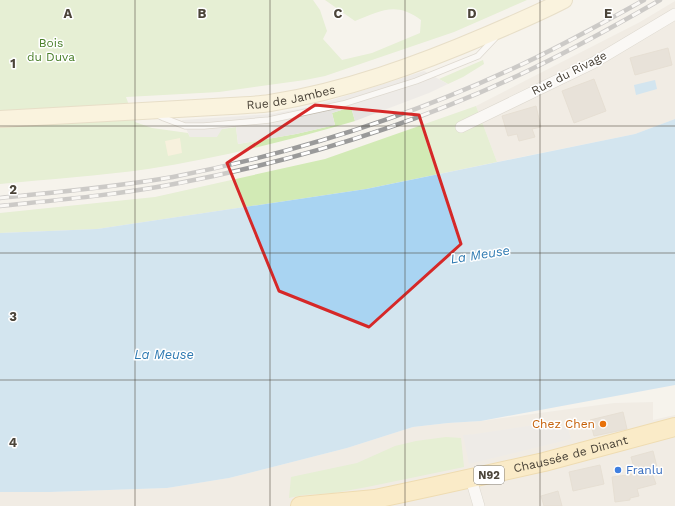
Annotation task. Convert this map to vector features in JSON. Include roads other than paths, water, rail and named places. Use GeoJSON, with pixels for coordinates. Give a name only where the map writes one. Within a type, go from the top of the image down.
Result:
{"type":"FeatureCollection","features":[{"type":"Feature","properties":{"kind":"main road","name":"Rue de Jambes"},"geometry":{"type":"LineString","coordinates":[[0,118],[260,104],[305,97],[420,62],[503,28],[564,0]]}},
{"type":"Feature","properties":{"kind":"main road","name":"Chaussée de Dinant"},"geometry":{"type":"LineString","coordinates":[[300,506],[375,499],[471,479],[544,462],[675,427]]}},
{"type":"Feature","properties":{"kind":"street","name":"Rue du Rivage"},"geometry":{"type":"LineString","coordinates":[[461,127],[592,63],[675,14]]}},
{"type":"Feature","properties":{"kind":"street"},"geometry":{"type":"LineString","coordinates":[[471,479],[479,506]]}},
{"type":"Feature","properties":{"kind":"water"},"geometry":{"type":"Polygon","coordinates":[[[655,80],[657,89],[636,95],[634,85],[655,80]]]}},
{"type":"Feature","properties":{"kind":"water","name":"La Meuse"},"geometry":{"type":"Polygon","coordinates":[[[675,119],[675,385],[481,421],[413,427],[347,448],[229,478],[167,488],[0,492],[0,233],[97,229],[366,189],[635,134],[675,119]]]}},
{"type":"Feature","properties":{"kind":"railway"},"geometry":{"type":"LineString","coordinates":[[0,198],[152,181],[217,168],[304,146],[347,133],[432,103],[514,68],[596,27],[644,0]]}},
{"type":"Feature","properties":{"kind":"railway"},"geometry":{"type":"LineString","coordinates":[[0,206],[109,194],[174,184],[262,165],[349,140],[434,111],[517,76],[589,40],[660,0]]}},
{"type":"Feature","properties":{"kind":"place","name":"Chez Chen"},"geometry":{"type":"Point","coordinates":[603,424]}},
{"type":"Feature","properties":{"kind":"place","name":"Franlu"},"geometry":{"type":"Point","coordinates":[618,470]}},
{"type":"Feature","properties":{"kind":"park label","name":"Bois du Duva"},"geometry":{"type":"Point","coordinates":[51,50]}}]}
